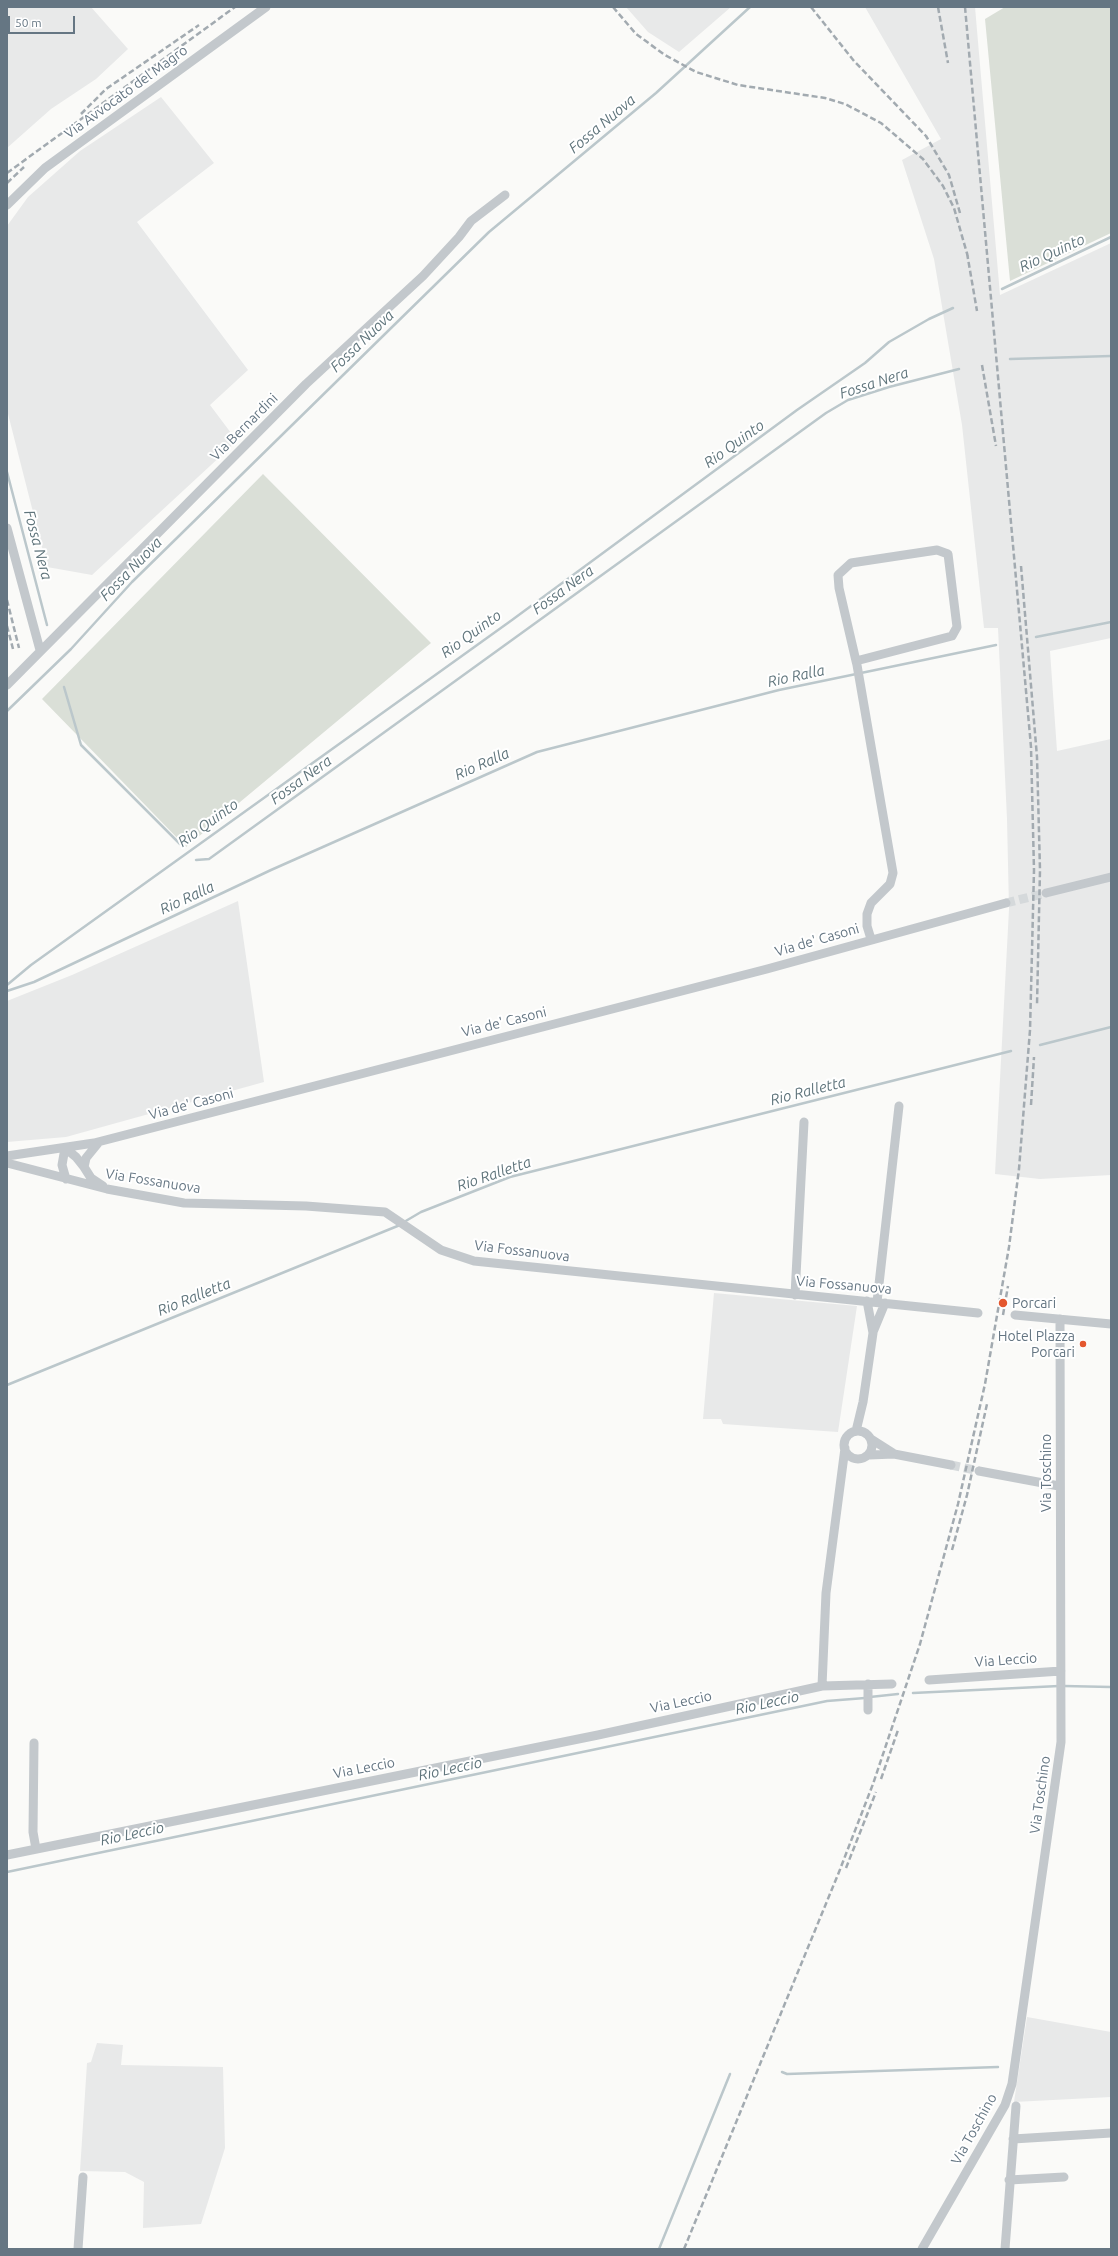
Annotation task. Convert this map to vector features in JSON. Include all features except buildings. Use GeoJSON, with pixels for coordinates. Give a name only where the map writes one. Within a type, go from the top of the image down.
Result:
{"type":"FeatureCollection","features":[{"type":"Feature","properties":{"kind":"street","name":"Via Avvocato del Magro"},"geometry":{"type":"LineString","coordinates":[[7,206],[45,168],[266,7]]}},
{"type":"Feature","properties":{"kind":"street","name":"Via Bernardini"},"geometry":{"type":"LineString","coordinates":[[7,685],[40,650],[306,384],[423,276],[471,221],[505,195]]}},
{"type":"Feature","properties":{"kind":"street"},"geometry":{"type":"LineString","coordinates":[[7,528],[40,650]]}},
{"type":"Feature","properties":{"kind":"street"},"geometry":{"type":"LineString","coordinates":[[856,663],[952,636],[957,627],[948,554],[937,550],[851,563],[838,575],[839,588],[859,679],[893,873],[890,884],[870,903],[867,920],[871,939]]}},
{"type":"Feature","properties":{"kind":"street"},"geometry":{"type":"LineString","coordinates":[[1046,893],[1111,877]]}},
{"type":"Feature","properties":{"kind":"street","name":"Via de' Casoni"},"geometry":{"type":"LineString","coordinates":[[7,1156],[100,1142],[767,969],[871,939],[1006,903]]}},
{"type":"Feature","properties":{"kind":"street"},"geometry":{"type":"LineString","coordinates":[[822,1686],[826,1593],[841,1482],[845,1439],[856,1431],[863,1402],[873,1333],[898,1106]]}},
{"type":"Feature","properties":{"kind":"street"},"geometry":{"type":"LineString","coordinates":[[795,1295],[804,1122]]}},
{"type":"Feature","properties":{"kind":"street"},"geometry":{"type":"LineString","coordinates":[[84,1167],[86,1158],[100,1142]]}},
{"type":"Feature","properties":{"kind":"street"},"geometry":{"type":"LineString","coordinates":[[66,1179],[62,1165],[65,1148],[76,1156],[91,1178],[107,1189]]}},
{"type":"Feature","properties":{"kind":"street","name":"Via Fossanuova"},"geometry":{"type":"LineString","coordinates":[[7,1163],[107,1189],[184,1202],[356,1209],[385,1212],[441,1250],[474,1261],[978,1313]]}},
{"type":"Feature","properties":{"kind":"street"},"geometry":{"type":"LineString","coordinates":[[873,1333],[876,1302]]}},
{"type":"Feature","properties":{"kind":"street"},"geometry":{"type":"LineString","coordinates":[[1015,1315],[1111,1324]]}},
{"type":"Feature","properties":{"kind":"street","name":"Via Toschino"},"geometry":{"type":"LineString","coordinates":[[922,2249],[1005,2105],[1012,2084],[1061,1742],[1059,1486],[1060,1319]]}},
{"type":"Feature","properties":{"kind":"street"},"geometry":{"type":"LineString","coordinates":[[845,1448],[854,1458],[862,1458],[868,1454],[872,1446],[863,1402]]}},
{"type":"Feature","properties":{"kind":"street"},"geometry":{"type":"LineString","coordinates":[[856,1431],[869,1436],[894,1454]]}},
{"type":"Feature","properties":{"kind":"street"},"geometry":{"type":"LineString","coordinates":[[868,1454],[894,1454],[951,1465]]}},
{"type":"Feature","properties":{"kind":"street"},"geometry":{"type":"LineString","coordinates":[[841,1482],[854,1458]]}},
{"type":"Feature","properties":{"kind":"street"},"geometry":{"type":"LineString","coordinates":[[979,1471],[1059,1486]]}},
{"type":"Feature","properties":{"kind":"street","name":"Via Leccio"},"geometry":{"type":"LineString","coordinates":[[929,1680],[1061,1671]]}},
{"type":"Feature","properties":{"kind":"street"},"geometry":{"type":"LineString","coordinates":[[868,1684],[868,1707]]}},
{"type":"Feature","properties":{"kind":"street","name":"Via Leccio"},"geometry":{"type":"LineString","coordinates":[[7,1855],[598,1735],[822,1686],[892,1684]]}},
{"type":"Feature","properties":{"kind":"street"},"geometry":{"type":"LineString","coordinates":[[34,1743],[33,1832],[36,1850]]}},
{"type":"Feature","properties":{"kind":"street"},"geometry":{"type":"LineString","coordinates":[[1005,2249],[1009,2180],[1016,2106]]}},
{"type":"Feature","properties":{"kind":"street"},"geometry":{"type":"LineString","coordinates":[[1013,2139],[1111,2133]]}},
{"type":"Feature","properties":{"kind":"street"},"geometry":{"type":"LineString","coordinates":[[78,2249],[83,2177]]}},
{"type":"Feature","properties":{"kind":"street"},"geometry":{"type":"LineString","coordinates":[[1009,2180],[1064,2177]]}},
{"type":"Feature","properties":{"kind":"shaded area"},"geometry":{"type":"Polygon","coordinates":[[[7,7],[91,7],[128,49],[96,79],[51,109],[7,148],[7,7]]]}},
{"type":"Feature","properties":{"kind":"shaded area"},"geometry":{"type":"Polygon","coordinates":[[[626,7],[731,7],[679,52],[648,32],[626,7]]]}},
{"type":"Feature","properties":{"kind":"shaded area"},"geometry":{"type":"Polygon","coordinates":[[[865,7],[975,7],[1000,295],[1111,243],[1111,638],[1050,651],[1057,751],[1111,739],[1111,1175],[1040,1179],[995,1174],[1009,909],[1007,819],[998,628],[984,628],[962,425],[934,259],[902,160],[941,139],[865,7]]]}},
{"type":"Feature","properties":{"kind":"shaded area"},"geometry":{"type":"Polygon","coordinates":[[[1005,7],[1111,7],[1111,233],[1010,281],[985,19],[1005,7]]]}},
{"type":"Feature","properties":{"kind":"shaded area"},"geometry":{"type":"Polygon","coordinates":[[[161,97],[214,163],[137,222],[248,370],[210,405],[237,441],[92,575],[47,567],[7,410],[7,226],[28,197],[80,151],[161,97]]]}},
{"type":"Feature","properties":{"kind":"shaded area"},"geometry":{"type":"Polygon","coordinates":[[[263,474],[431,643],[186,847],[42,699],[263,474]]]}},
{"type":"Feature","properties":{"kind":"shaded area"},"geometry":{"type":"Polygon","coordinates":[[[238,901],[264,1082],[66,1137],[7,1142],[7,1001],[72,975],[238,901]]]}},
{"type":"Feature","properties":{"kind":"shaded area"},"geometry":{"type":"Polygon","coordinates":[[[714,1293],[857,1306],[838,1432],[723,1424],[721,1419],[703,1419],[714,1293]]]}},
{"type":"Feature","properties":{"kind":"shaded area"},"geometry":{"type":"Polygon","coordinates":[[[1027,2017],[1111,2032],[1111,2097],[1014,2102],[1027,2017]]]}},
{"type":"Feature","properties":{"kind":"shaded area"},"geometry":{"type":"Polygon","coordinates":[[[97,2043],[123,2045],[121,2065],[223,2067],[225,2148],[201,2224],[143,2228],[144,2182],[125,2172],[80,2171],[87,2063],[91,2062],[97,2043]]]}},
{"type":"Feature","properties":{"kind":"waterway","name":"Fossa Nuova"},"geometry":{"type":"LineString","coordinates":[[7,711],[71,649],[132,582],[489,232],[656,93],[750,7]]}},
{"type":"Feature","properties":{"kind":"waterway","name":"Rio Quinto"},"geometry":{"type":"LineString","coordinates":[[1002,289],[1111,237]]}},
{"type":"Feature","properties":{"kind":"waterway","name":"Rio Quinto"},"geometry":{"type":"LineString","coordinates":[[7,985],[31,965],[512,620],[797,410],[865,363],[889,342],[929,319],[953,308]]}},
{"type":"Feature","properties":{"kind":"waterway","name":"Fossa Nera"},"geometry":{"type":"LineString","coordinates":[[1010,359],[1111,356]]}},
{"type":"Feature","properties":{"kind":"waterway","name":"Fossa Nera"},"geometry":{"type":"LineString","coordinates":[[196,860],[209,859],[826,413],[848,400],[889,387],[959,369]]}},
{"type":"Feature","properties":{"kind":"waterway","name":"Fossa Nera"},"geometry":{"type":"LineString","coordinates":[[7,472],[47,625]]}},
{"type":"Feature","properties":{"kind":"waterway","name":"Rio Ralla"},"geometry":{"type":"LineString","coordinates":[[1036,637],[1111,622]]}},
{"type":"Feature","properties":{"kind":"waterway","name":"Rio Ralla"},"geometry":{"type":"LineString","coordinates":[[7,991],[34,982],[271,870],[537,752],[779,690],[996,645]]}},
{"type":"Feature","properties":{"kind":"waterway","name":"Fossa Nera"},"geometry":{"type":"LineString","coordinates":[[64,687],[81,745],[180,844]]}},
{"type":"Feature","properties":{"kind":"waterway","name":"Rio Ralletta"},"geometry":{"type":"LineString","coordinates":[[1040,1045],[1111,1027]]}},
{"type":"Feature","properties":{"kind":"waterway","name":"Rio Ralletta"},"geometry":{"type":"LineString","coordinates":[[404,1222],[421,1212],[510,1177],[1011,1051]]}},
{"type":"Feature","properties":{"kind":"waterway","name":"Rio Ralletta"},"geometry":{"type":"LineString","coordinates":[[7,1385],[400,1225]]}},
{"type":"Feature","properties":{"kind":"waterway","name":"Rio Leccio"},"geometry":{"type":"LineString","coordinates":[[913,1693],[1059,1686]]}},
{"type":"Feature","properties":{"kind":"waterway","name":"Rio Leccio"},"geometry":{"type":"LineString","coordinates":[[1064,1686],[1111,1687]]}},
{"type":"Feature","properties":{"kind":"waterway","name":"Rio Leccio"},"geometry":{"type":"LineString","coordinates":[[870,1697],[898,1694]]}},
{"type":"Feature","properties":{"kind":"waterway","name":"Rio Leccio"},"geometry":{"type":"LineString","coordinates":[[7,1872],[827,1701],[865,1698]]}},
{"type":"Feature","properties":{"kind":"waterway"},"geometry":{"type":"LineString","coordinates":[[782,2072],[787,2074],[998,2067]]}},
{"type":"Feature","properties":{"kind":"waterway"},"geometry":{"type":"LineString","coordinates":[[659,2249],[730,2074]]}},
{"type":"Feature","properties":{"kind":"tunnel"},"geometry":{"type":"LineString","coordinates":[[1006,903],[1046,893]]}},
{"type":"Feature","properties":{"kind":"tunnel"},"geometry":{"type":"LineString","coordinates":[[951,1465],[979,1471]]}},
{"type":"Feature","properties":{"kind":"railway"},"geometry":{"type":"LineString","coordinates":[[7,173],[235,7]]}},
{"type":"Feature","properties":{"kind":"railway"},"geometry":{"type":"LineString","coordinates":[[613,7],[636,34],[665,55],[696,72],[738,85],[825,98],[845,104],[881,123],[923,159],[943,186],[954,208],[968,257]]}},
{"type":"Feature","properties":{"kind":"railway"},"geometry":{"type":"LineString","coordinates":[[811,7],[854,61],[926,136],[949,175],[960,213]]}},
{"type":"Feature","properties":{"kind":"railway"},"geometry":{"type":"LineString","coordinates":[[938,7],[948,63]]}},
{"type":"Feature","properties":{"kind":"railway"},"geometry":{"type":"LineString","coordinates":[[684,2249],[839,1872],[873,1784],[920,1644],[958,1504],[985,1384],[1009,1247],[1019,1169],[1030,1030],[1034,870],[1031,747],[965,7]]}},
{"type":"Feature","properties":{"kind":"railway"},"geometry":{"type":"LineString","coordinates":[[81,114],[106,89],[199,25]]}},
{"type":"Feature","properties":{"kind":"railway"},"geometry":{"type":"LineString","coordinates":[[7,183],[24,167]]}},
{"type":"Feature","properties":{"kind":"railway"},"geometry":{"type":"LineString","coordinates":[[967,253],[977,311]]}},
{"type":"Feature","properties":{"kind":"railway"},"geometry":{"type":"LineString","coordinates":[[982,365],[996,446]]}},
{"type":"Feature","properties":{"kind":"railway"},"geometry":{"type":"LineString","coordinates":[[1021,566],[1037,757],[1040,870],[1037,1005]]}},
{"type":"Feature","properties":{"kind":"railway"},"geometry":{"type":"LineString","coordinates":[[7,600],[19,648]]}},
{"type":"Feature","properties":{"kind":"railway"},"geometry":{"type":"LineString","coordinates":[[7,626],[13,649]]}},
{"type":"Feature","properties":{"kind":"railway"},"geometry":{"type":"LineString","coordinates":[[1031,1105],[1034,1057]]}},
{"type":"Feature","properties":{"kind":"railway"},"geometry":{"type":"LineString","coordinates":[[1003,1315],[1008,1286]]}},
{"type":"Feature","properties":{"kind":"railway"},"geometry":{"type":"LineString","coordinates":[[952,1550],[967,1495],[987,1404]]}},
{"type":"Feature","properties":{"kind":"railway"},"geometry":{"type":"LineString","coordinates":[[881,1779],[898,1730]]}},
{"type":"Feature","properties":{"kind":"railway"},"geometry":{"type":"LineString","coordinates":[[846,1868],[876,1792]]}},
{"type":"Feature","properties":{"kind":"place","name":"Porcari"},"geometry":{"type":"Point","coordinates":[1003,1303]}},
{"type":"Feature","properties":{"kind":"place","name":"Hotel Plazza Porcari"},"geometry":{"type":"Point","coordinates":[1083,1344]}}]}
